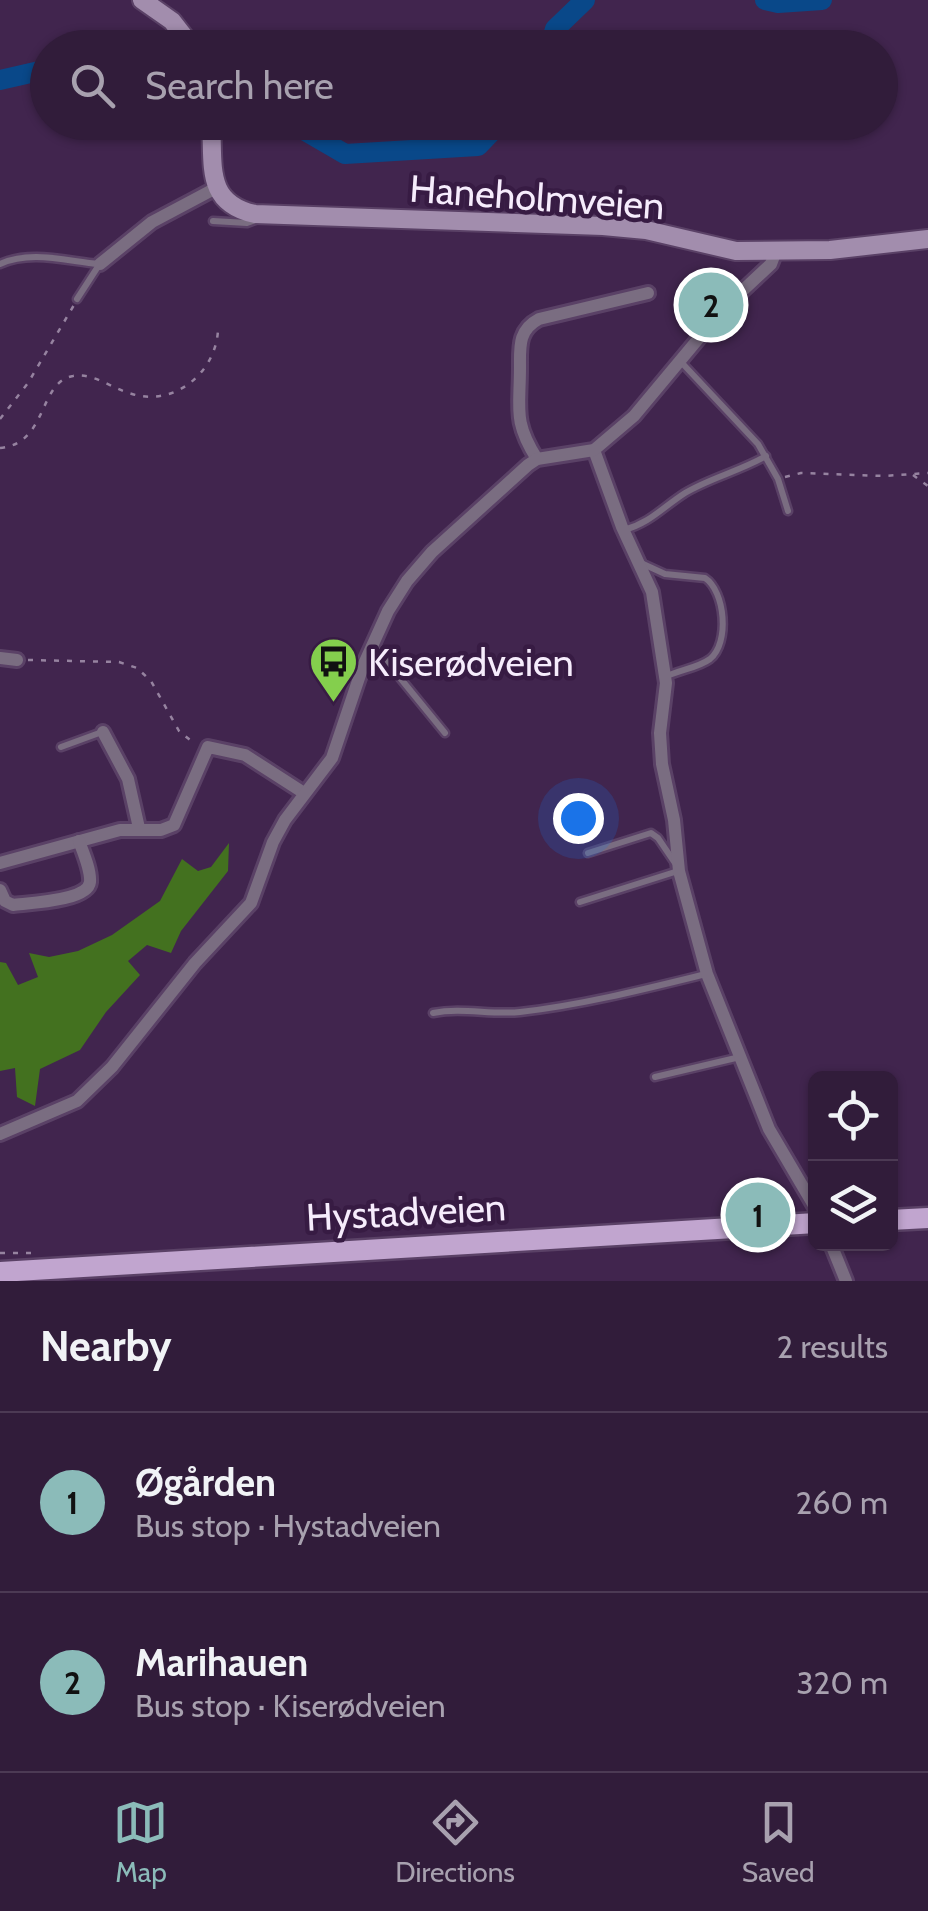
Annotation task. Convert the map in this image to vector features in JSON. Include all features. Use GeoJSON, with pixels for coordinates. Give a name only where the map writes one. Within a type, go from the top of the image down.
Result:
{"type":"FeatureCollection","features":[{"type":"Feature","properties":{"kind":"main road"},"geometry":{"type":"LineString","coordinates":[[142,0],[179,30]]}},
{"type":"Feature","properties":{"kind":"main road"},"geometry":{"type":"LineString","coordinates":[[213,140],[216,188]]}},
{"type":"Feature","properties":{"kind":"main road","name":"Haneholmveien"},"geometry":{"type":"LineString","coordinates":[[216,188],[232,206],[263,215],[602,226],[656,232],[721,249],[776,251],[928,239]]}},
{"type":"Feature","properties":{"kind":"main road"},"geometry":{"type":"LineString","coordinates":[[898,1220],[928,1218]]}},
{"type":"Feature","properties":{"kind":"main road","name":"Hystadveien"},"geometry":{"type":"LineString","coordinates":[[0,1272],[808,1223]]}},
{"type":"Feature","properties":{"kind":"street"},"geometry":{"type":"LineString","coordinates":[[100,264],[152,222],[216,188]]}},
{"type":"Feature","properties":{"kind":"street"},"geometry":{"type":"LineString","coordinates":[[0,1134],[77,1101],[112,1067],[195,963],[251,903],[273,842],[332,758],[346,710],[373,645],[406,581],[491,496],[537,460],[594,450],[634,416],[724,308],[771,264],[776,251]]}},
{"type":"Feature","properties":{"kind":"street"},"geometry":{"type":"LineString","coordinates":[[537,460],[522,430],[517,400],[520,344],[527,327],[554,315],[648,293]]}},
{"type":"Feature","properties":{"kind":"street"},"geometry":{"type":"LineString","coordinates":[[594,450],[652,592],[665,677],[660,748],[679,869],[707,974],[775,1143],[808,1196]]}},
{"type":"Feature","properties":{"kind":"street"},"geometry":{"type":"LineString","coordinates":[[0,658],[16,660]]}},
{"type":"Feature","properties":{"kind":"street"},"geometry":{"type":"LineString","coordinates":[[103,732],[128,779],[139,828]]}},
{"type":"Feature","properties":{"kind":"street"},"geometry":{"type":"LineString","coordinates":[[0,863],[79,841],[139,828],[161,830],[176,823],[208,747],[245,754],[304,793]]}},
{"type":"Feature","properties":{"kind":"street"},"geometry":{"type":"LineString","coordinates":[[0,890],[5,901],[13,905],[78,895],[90,882],[79,841]]}},
{"type":"Feature","properties":{"kind":"street"},"geometry":{"type":"LineString","coordinates":[[834,1251],[846,1281]]}},
{"type":"Feature","properties":{"kind":"lane"},"geometry":{"type":"LineString","coordinates":[[214,221],[254,222],[263,215]]}},
{"type":"Feature","properties":{"kind":"lane"},"geometry":{"type":"LineString","coordinates":[[0,264],[39,256],[100,264],[77,299]]}},
{"type":"Feature","properties":{"kind":"lane"},"geometry":{"type":"LineString","coordinates":[[682,363],[766,456],[788,511]]}},
{"type":"Feature","properties":{"kind":"lane"},"geometry":{"type":"LineString","coordinates":[[624,530],[650,521],[686,493],[741,471],[766,456]]}},
{"type":"Feature","properties":{"kind":"lane"},"geometry":{"type":"LineString","coordinates":[[640,562],[666,574],[705,578],[717,591],[721,635],[718,649],[707,661],[665,677]]}},
{"type":"Feature","properties":{"kind":"lane"},"geometry":{"type":"LineString","coordinates":[[373,645],[446,733]]}},
{"type":"Feature","properties":{"kind":"lane"},"geometry":{"type":"LineString","coordinates":[[61,747],[103,732]]}},
{"type":"Feature","properties":{"kind":"lane"},"geometry":{"type":"LineString","coordinates":[[580,902],[679,869],[651,832],[588,852]]}},
{"type":"Feature","properties":{"kind":"lane"},"geometry":{"type":"LineString","coordinates":[[433,1013],[459,1010],[496,1014],[544,1009],[707,974]]}},
{"type":"Feature","properties":{"kind":"lane"},"geometry":{"type":"LineString","coordinates":[[655,1077],[741,1056]]}},
{"type":"Feature","properties":{"kind":"path"},"geometry":{"type":"LineString","coordinates":[[0,419],[28,383],[77,299]]}},
{"type":"Feature","properties":{"kind":"path"},"geometry":{"type":"LineString","coordinates":[[0,448],[12,446],[30,433],[58,383],[68,376],[83,375],[135,396],[156,397],[195,381],[217,348],[218,330]]}},
{"type":"Feature","properties":{"kind":"path"},"geometry":{"type":"LineString","coordinates":[[778,479],[801,473],[928,473]]}},
{"type":"Feature","properties":{"kind":"path"},"geometry":{"type":"LineString","coordinates":[[913,474],[928,486]]}},
{"type":"Feature","properties":{"kind":"path"},"geometry":{"type":"LineString","coordinates":[[16,660],[119,662],[137,668],[151,682],[179,731],[190,741],[208,747]]}},
{"type":"Feature","properties":{"kind":"green space"},"geometry":{"type":"Polygon","coordinates":[[[229,843],[228,871],[181,931],[171,953],[147,945],[128,961],[140,975],[106,1012],[80,1050],[40,1069],[35,1106],[17,1097],[15,1068],[0,1071],[0,962],[6,963],[18,985],[38,977],[29,953],[49,957],[78,951],[112,935],[160,901],[182,859],[198,871],[211,867],[229,843]]]}},
{"type":"Feature","properties":{"kind":"waterway"},"geometry":{"type":"LineString","coordinates":[[555,30],[585,0]]}},
{"type":"Feature","properties":{"kind":"waterway"},"geometry":{"type":"LineString","coordinates":[[765,0],[822,0]]}},
{"type":"Feature","properties":{"kind":"waterway"},"geometry":{"type":"LineString","coordinates":[[0,80],[30,73]]}},
{"type":"Feature","properties":{"kind":"waterway"},"geometry":{"type":"LineString","coordinates":[[321,140],[345,154],[478,146],[484,140]]}},
{"type":"Feature","properties":{"kind":"place","name":"Marihauen"},"geometry":{"type":"Point","coordinates":[711,305]}},
{"type":"Feature","properties":{"kind":"place","name":"Kiserødveien"},"geometry":{"type":"Point","coordinates":[333,704]}},
{"type":"Feature","properties":{"kind":"place","name":"Øgården"},"geometry":{"type":"Point","coordinates":[758,1215]}}]}
